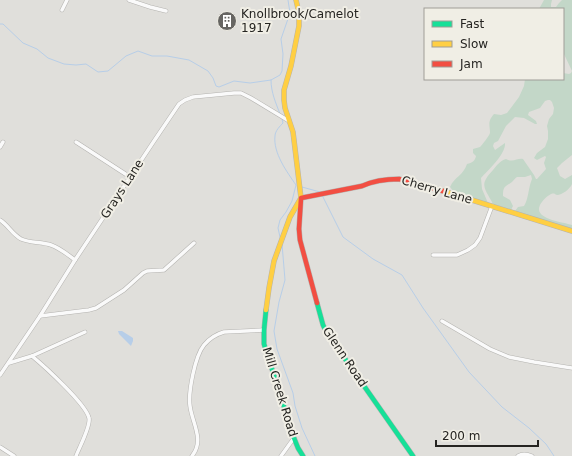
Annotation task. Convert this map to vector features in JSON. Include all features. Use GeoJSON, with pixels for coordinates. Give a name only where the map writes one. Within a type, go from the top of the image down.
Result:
{"type":"FeatureCollection","features":[{"type":"Feature","properties":{"kind":"street"},"geometry":{"type":"LineString","coordinates":[[62,10],[67,0]]}},
{"type":"Feature","properties":{"kind":"street"},"geometry":{"type":"LineString","coordinates":[[129,0],[166,11]]}},
{"type":"Feature","properties":{"kind":"street"},"geometry":{"type":"LineString","coordinates":[[296,0],[299,13],[299,26],[291,66],[284,90],[285,108],[293,132],[301,198]]}},
{"type":"Feature","properties":{"kind":"street","name":"Grays Lane"},"geometry":{"type":"LineString","coordinates":[[0,375],[172,112],[179,104],[193,97],[241,93],[290,122]]}},
{"type":"Feature","properties":{"kind":"street"},"geometry":{"type":"LineString","coordinates":[[0,146],[3,142]]}},
{"type":"Feature","properties":{"kind":"street"},"geometry":{"type":"LineString","coordinates":[[76,142],[130,177]]}},
{"type":"Feature","properties":{"kind":"street","name":"Cherry Lane"},"geometry":{"type":"LineString","coordinates":[[301,198],[362,186],[368,183],[399,179],[572,231]]}},
{"type":"Feature","properties":{"kind":"street","name":"Mill Creek Road"},"geometry":{"type":"LineString","coordinates":[[301,198],[290,217],[274,261],[269,288],[264,330],[264,344],[294,438],[303,456]]}},
{"type":"Feature","properties":{"kind":"street","name":"Glenn Road"},"geometry":{"type":"LineString","coordinates":[[301,198],[299,229],[300,240],[323,325],[412,456]]}},
{"type":"Feature","properties":{"kind":"street"},"geometry":{"type":"LineString","coordinates":[[433,255],[456,255],[475,245],[480,238],[492,206]]}},
{"type":"Feature","properties":{"kind":"street"},"geometry":{"type":"LineString","coordinates":[[0,220],[21,239],[52,246],[61,250],[75,260]]}},
{"type":"Feature","properties":{"kind":"street"},"geometry":{"type":"LineString","coordinates":[[40,316],[96,308],[124,290],[143,273],[147,271],[164,270],[194,243]]}},
{"type":"Feature","properties":{"kind":"street"},"geometry":{"type":"LineString","coordinates":[[442,321],[490,349],[509,357],[572,368]]}},
{"type":"Feature","properties":{"kind":"street"},"geometry":{"type":"LineString","coordinates":[[192,456],[198,445],[198,438],[189,398],[196,360],[200,351],[210,339],[224,332],[264,330]]}},
{"type":"Feature","properties":{"kind":"street"},"geometry":{"type":"LineString","coordinates":[[9,363],[32,356],[85,332]]}},
{"type":"Feature","properties":{"kind":"street"},"geometry":{"type":"LineString","coordinates":[[32,356],[46,367],[82,405],[89,418],[88,427],[76,456]]}},
{"type":"Feature","properties":{"kind":"street"},"geometry":{"type":"LineString","coordinates":[[281,456],[294,438]]}},
{"type":"Feature","properties":{"kind":"street"},"geometry":{"type":"LineString","coordinates":[[0,447],[14,456]]}},
{"type":"Feature","properties":{"kind":"street"},"geometry":{"type":"LineString","coordinates":[[518,456],[521,454],[532,456]]}},
{"type":"Feature","properties":{"kind":"green space"},"geometry":{"type":"Polygon","coordinates":[[[544,0],[552,0],[551,7],[556,7],[562,0],[572,0],[572,71],[564,54],[564,8],[540,8],[544,0]]]}},
{"type":"Feature","properties":{"kind":"green space"},"geometry":{"type":"Polygon","coordinates":[[[572,71],[572,155],[557,168],[560,176],[565,179],[572,175],[572,184],[568,190],[561,194],[551,194],[548,196],[541,203],[539,210],[544,217],[572,225],[572,229],[515,212],[518,207],[524,206],[526,203],[532,179],[531,175],[517,177],[504,188],[503,196],[510,200],[513,206],[511,210],[493,204],[484,186],[484,183],[489,175],[499,163],[506,159],[511,161],[523,159],[536,179],[546,169],[544,163],[545,156],[537,160],[534,158],[537,153],[545,147],[548,139],[547,126],[549,119],[553,114],[554,108],[550,100],[545,101],[540,108],[529,112],[528,115],[536,121],[537,124],[524,118],[515,117],[506,126],[498,141],[494,143],[493,146],[495,150],[505,143],[505,147],[500,157],[481,178],[482,189],[488,203],[454,192],[450,187],[467,164],[475,159],[476,156],[473,153],[473,149],[480,147],[490,133],[489,126],[492,117],[494,114],[501,115],[507,113],[519,97],[525,80],[564,80],[564,73],[571,73],[572,71]]]}},
{"type":"Feature","properties":{"kind":"water"},"geometry":{"type":"Polygon","coordinates":[[[118,331],[122,331],[133,338],[131,346],[119,334],[118,331]]]}},
{"type":"Feature","properties":{"kind":"waterway"},"geometry":{"type":"LineString","coordinates":[[0,24],[3,24],[23,43],[37,49],[48,58],[64,64],[86,64],[98,72],[108,71],[126,56],[138,51],[152,56],[167,56],[189,60],[208,71],[216,86],[219,87],[234,81],[250,83],[271,80],[280,75],[282,71],[283,54],[281,39],[290,13],[288,0]]}},
{"type":"Feature","properties":{"kind":"waterway"},"geometry":{"type":"LineString","coordinates":[[271,80],[273,94],[280,114]]}},
{"type":"Feature","properties":{"kind":"waterway"},"geometry":{"type":"LineString","coordinates":[[280,237],[278,228],[280,220],[292,201],[296,185],[281,162],[276,149],[275,134],[283,123],[282,119]]}},
{"type":"Feature","properties":{"kind":"waterway"},"geometry":{"type":"LineString","coordinates":[[302,187],[320,192]]}},
{"type":"Feature","properties":{"kind":"waterway"},"geometry":{"type":"LineString","coordinates":[[322,195],[343,237],[373,259],[402,275],[423,308],[469,372],[502,407],[529,428],[546,444],[554,456]]}},
{"type":"Feature","properties":{"kind":"waterway"},"geometry":{"type":"LineString","coordinates":[[282,244],[285,280],[279,302],[274,331],[277,349],[293,393],[295,406],[302,428],[315,456]]}},
{"type":"Feature","properties":{"kind":"traffic: fast"},"geometry":{"type":"LineString","coordinates":[[317,303],[323,325],[327,333],[413,456]]}},
{"type":"Feature","properties":{"kind":"traffic: fast"},"geometry":{"type":"LineString","coordinates":[[266,310],[264,344],[294,438],[303,456]]}},
{"type":"Feature","properties":{"kind":"traffic: slow"},"geometry":{"type":"LineString","coordinates":[[266,310],[274,261],[290,217],[301,198],[293,132],[285,108],[284,100],[284,90],[291,66],[299,26],[299,13],[296,0]]}},
{"type":"Feature","properties":{"kind":"traffic: slow"},"geometry":{"type":"LineString","coordinates":[[443,191],[572,231]]}},
{"type":"Feature","properties":{"kind":"traffic: jam"},"geometry":{"type":"LineString","coordinates":[[317,303],[300,240],[299,229],[301,198],[394,179],[443,191]]}},
{"type":"Feature","properties":{"kind":"place","name":"Knollbrook/Camelot 1917"},"geometry":{"type":"Point","coordinates":[227,21]}}]}
